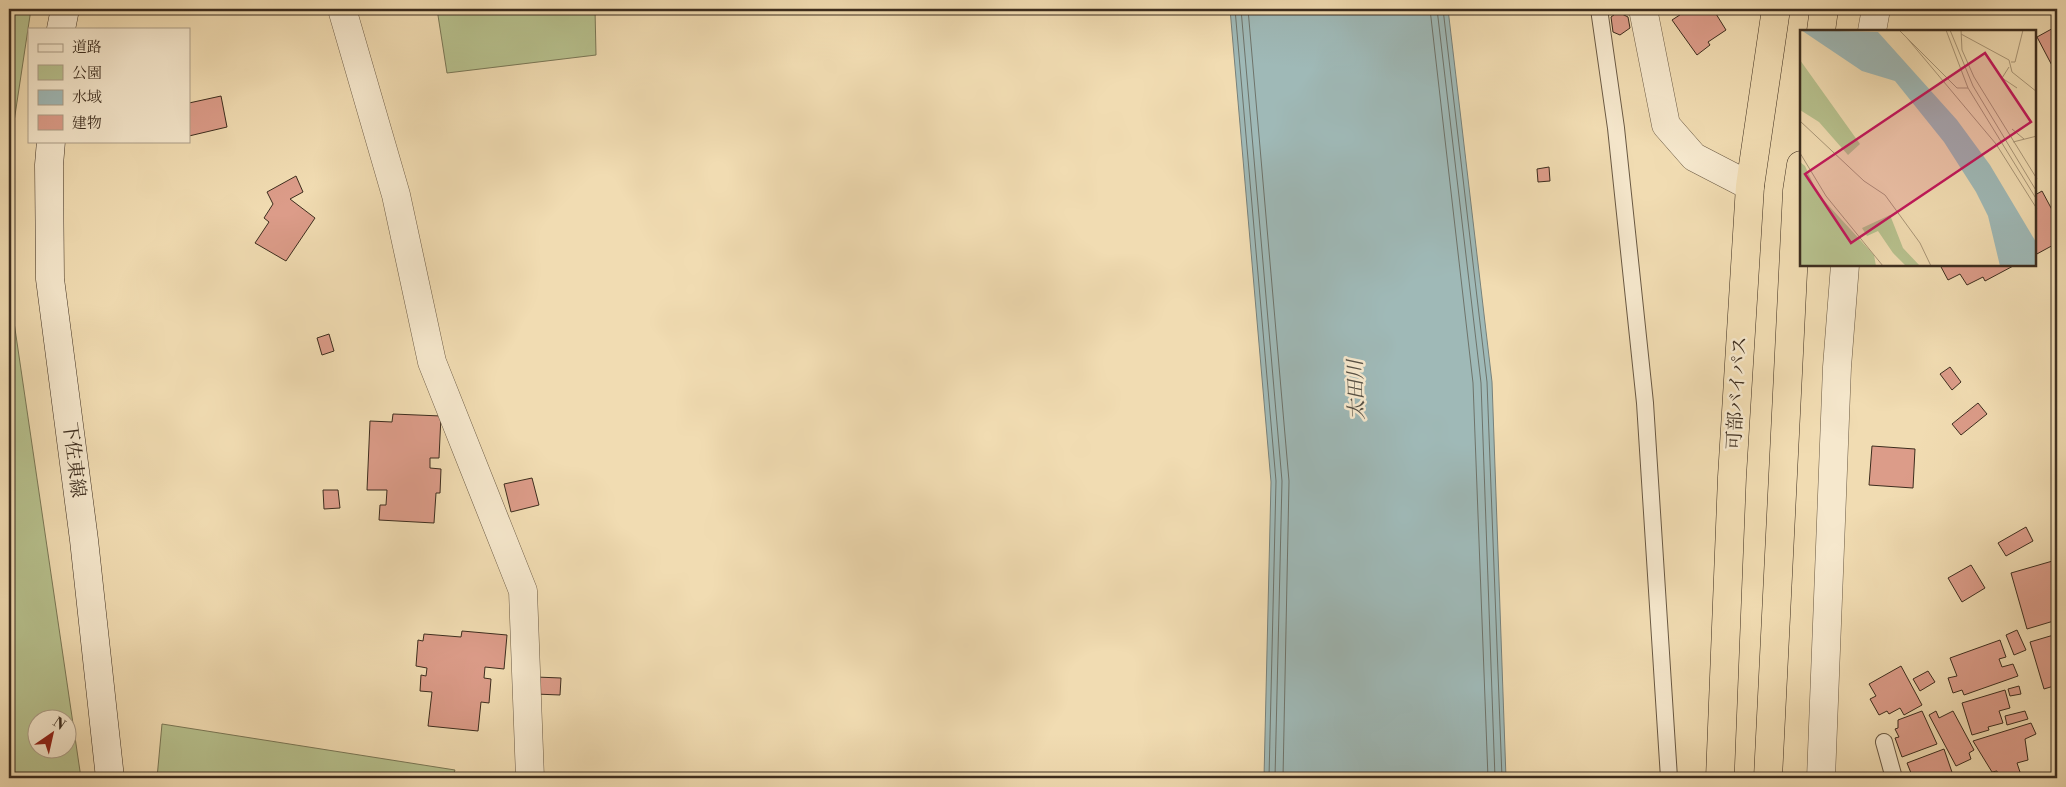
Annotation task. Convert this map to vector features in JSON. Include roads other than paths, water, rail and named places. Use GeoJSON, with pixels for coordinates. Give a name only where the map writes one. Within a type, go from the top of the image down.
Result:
{"type":"FeatureCollection","features":[{"type":"Feature","properties":{"kind":"highway","name":"可部バイパス"},"geometry":{"type":"LineString","coordinates":[[1720,778],[1732,477],[1750,186],[1776,9]]}},
{"type":"Feature","properties":{"kind":"highway"},"geometry":{"type":"LineString","coordinates":[[1821,30],[1824,9]]}},
{"type":"Feature","properties":{"kind":"highway"},"geometry":{"type":"LineString","coordinates":[[1768,778],[1797,191],[1800,172]]}},
{"type":"Feature","properties":{"kind":"street"},"geometry":{"type":"LineString","coordinates":[[62,28],[64,9]]}},
{"type":"Feature","properties":{"kind":"street"},"geometry":{"type":"LineString","coordinates":[[342,9],[396,195],[432,362],[523,591],[530,778]]}},
{"type":"Feature","properties":{"kind":"street"},"geometry":{"type":"LineString","coordinates":[[1643,9],[1666,125],[1694,157],[1750,186]]}},
{"type":"Feature","properties":{"kind":"street"},"geometry":{"type":"LineString","coordinates":[[1872,30],[1876,9]]}},
{"type":"Feature","properties":{"kind":"street","name":"下佐東線"},"geometry":{"type":"LineString","coordinates":[[51,142],[49,165],[50,279],[84,540],[110,778]]}},
{"type":"Feature","properties":{"kind":"street"},"geometry":{"type":"LineString","coordinates":[[1822,778],[1838,366],[1845,266]]}},
{"type":"Feature","properties":{"kind":"lane"},"geometry":{"type":"LineString","coordinates":[[1600,9],[1616,128],[1646,403],[1669,778]]}},
{"type":"Feature","properties":{"kind":"lane"},"geometry":{"type":"LineString","coordinates":[[1884,742],[1894,778]]}},
{"type":"Feature","properties":{"kind":"water","name":"太田川"},"geometry":{"type":"Polygon","coordinates":[[[1230,9],[1448,9],[1492,382],[1506,778],[1264,778],[1271,482],[1230,9]]]}}]}
